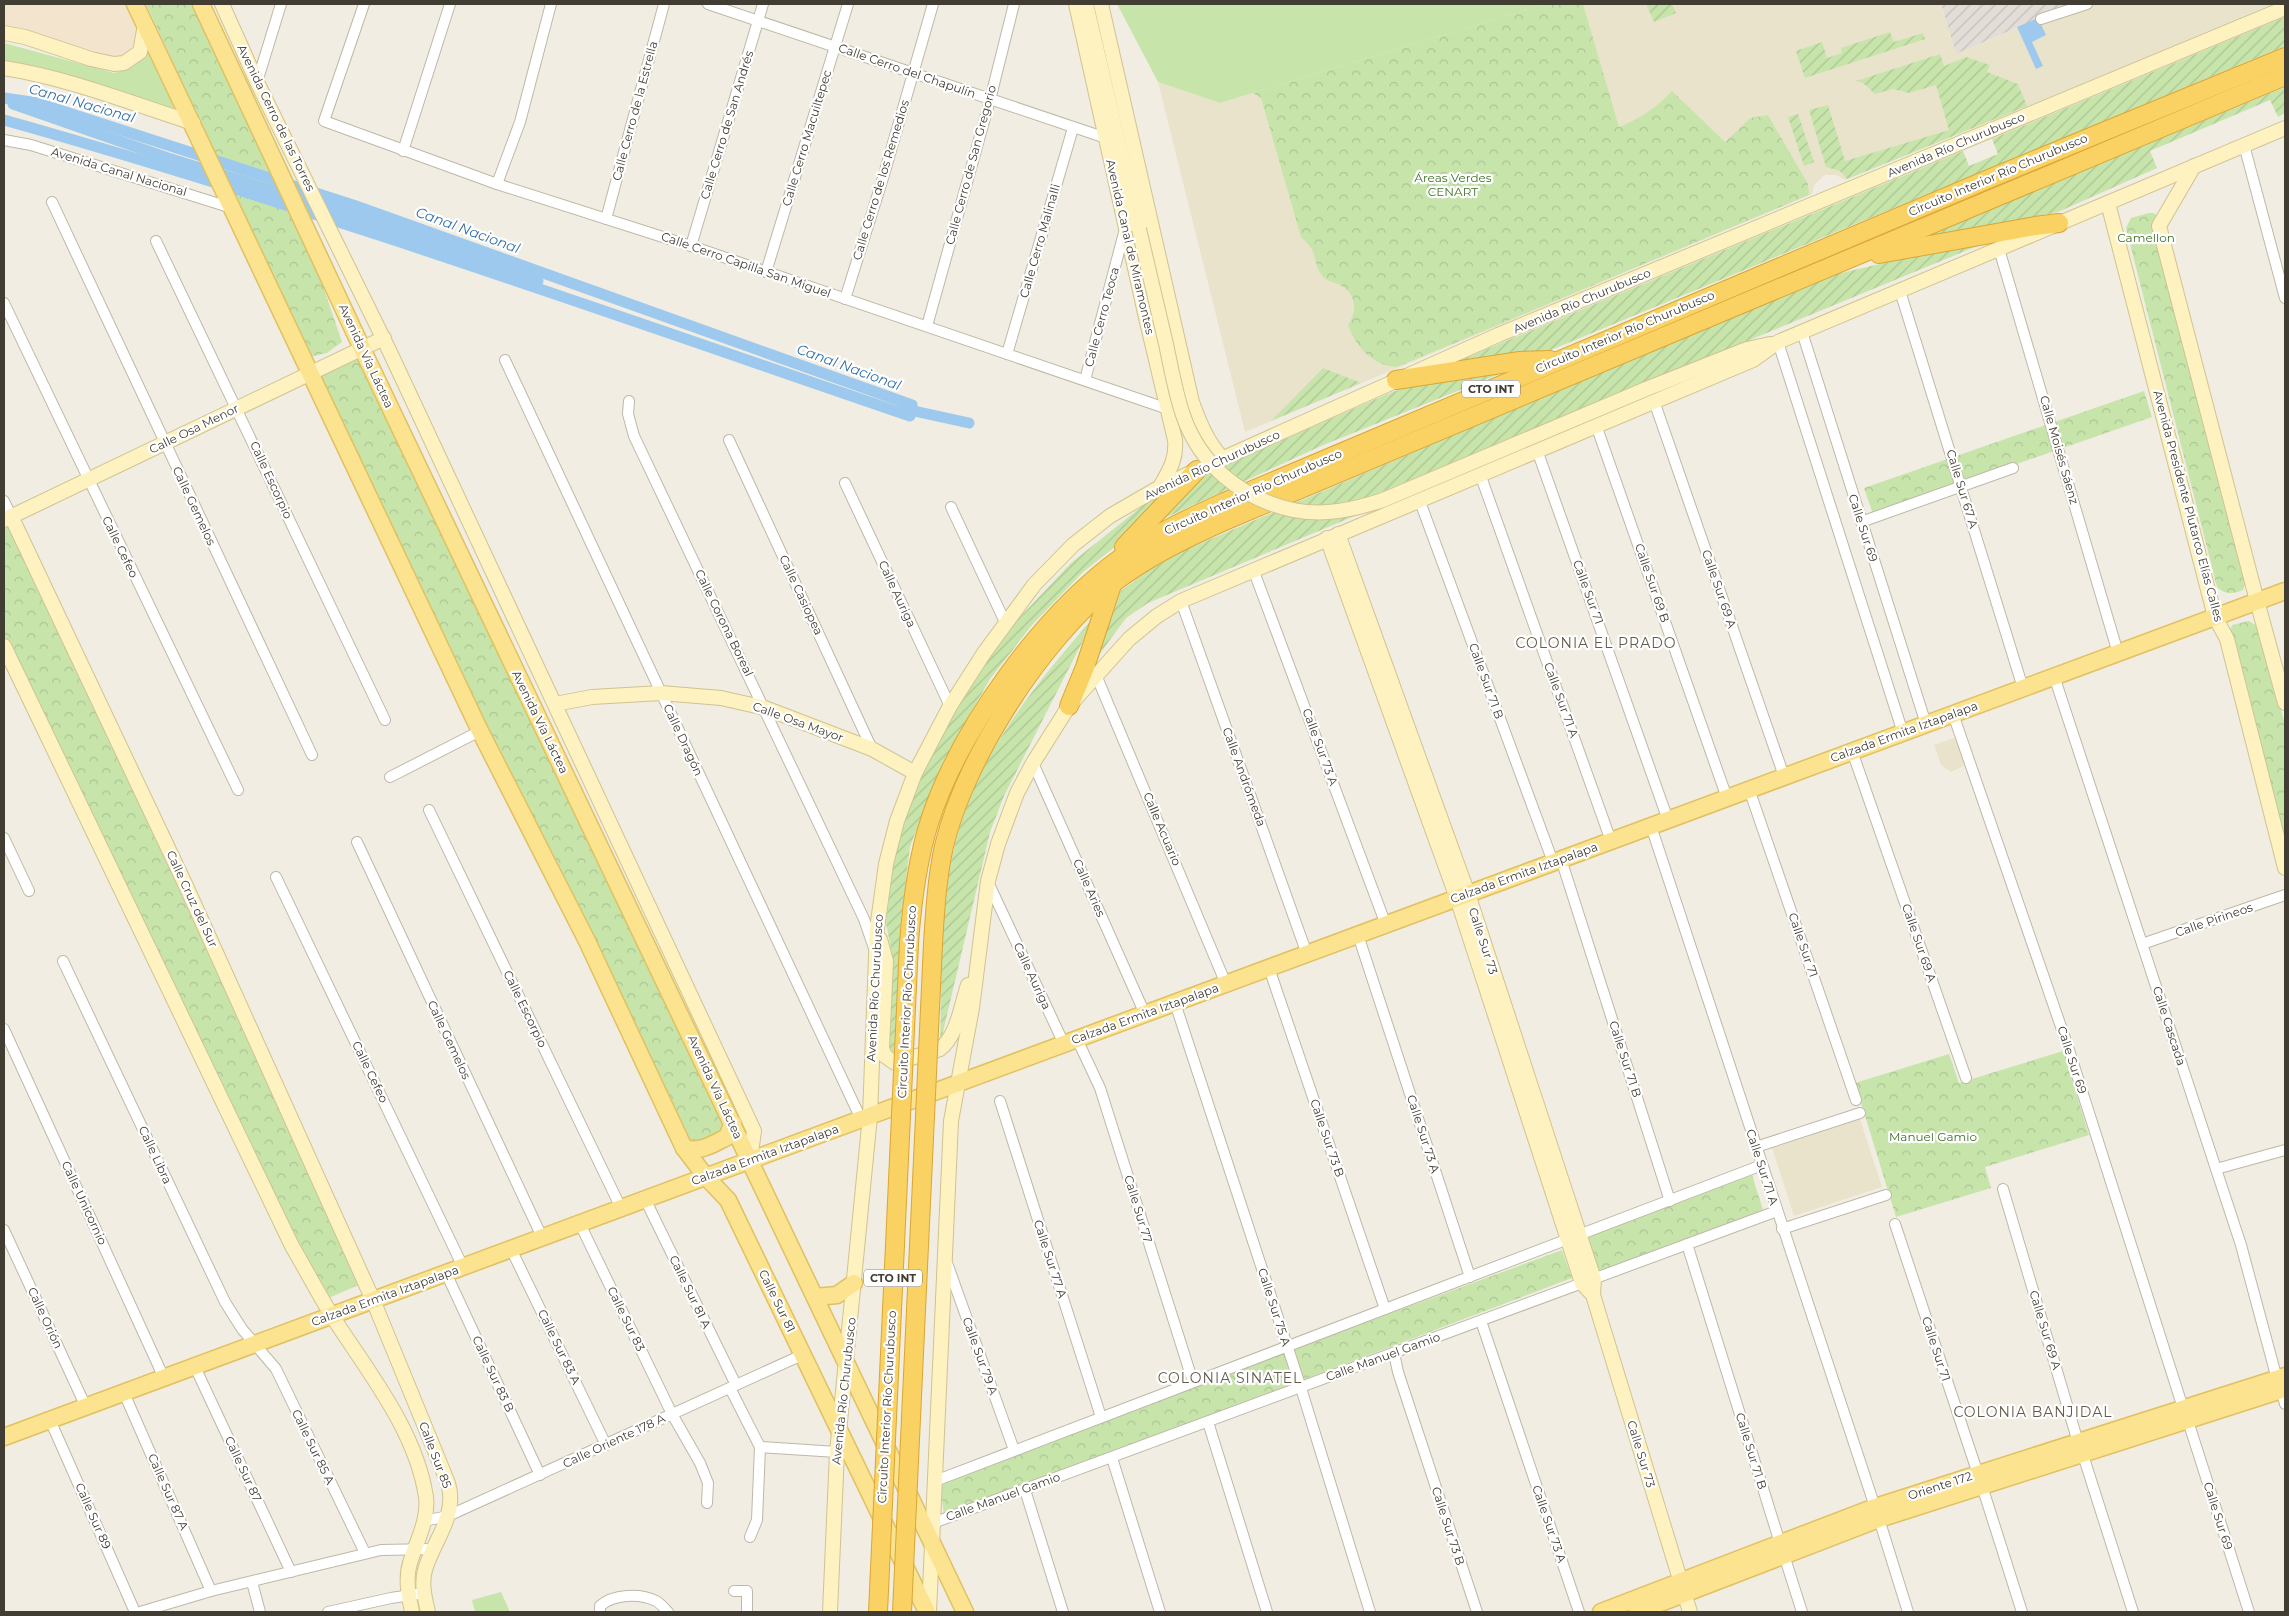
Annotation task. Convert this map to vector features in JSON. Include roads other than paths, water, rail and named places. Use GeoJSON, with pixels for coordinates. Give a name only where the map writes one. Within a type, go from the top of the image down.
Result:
{"type":"FeatureCollection","features":[{"type":"Feature","properties":{"kind":"highway","name":"Circuito Interior Río Churubusco"},"geometry":{"type":"LineString","coordinates":[[902,1612],[933,944],[937,894],[944,846],[952,820],[974,767],[1003,714],[1038,663],[1110,576],[1142,543],[1222,503],[1558,360],[2285,57]]}},
{"type":"Feature","properties":{"kind":"highway","name":"Circuito Interior Río Churubusco"},"geometry":{"type":"LineString","coordinates":[[878,1612],[909,944],[914,894],[923,845],[938,801],[955,762],[993,698],[1027,652],[1068,604],[1110,576],[1193,535],[2285,76]]}},
{"type":"Feature","properties":{"kind":"highway"},"geometry":{"type":"LineString","coordinates":[[1840,262],[2059,223]]}},
{"type":"Feature","properties":{"kind":"highway"},"geometry":{"type":"LineString","coordinates":[[1396,380],[1520,361],[1558,360]]}},
{"type":"Feature","properties":{"kind":"highway"},"geometry":{"type":"LineString","coordinates":[[1069,706],[1085,668],[1110,576],[1129,541],[1198,470]]}},
{"type":"Feature","properties":{"kind":"main road"},"geometry":{"type":"LineString","coordinates":[[135,4],[480,731],[587,941],[684,1148],[706,1177]]}},
{"type":"Feature","properties":{"kind":"main road","name":"Avenida Cerro de las Torres"},"geometry":{"type":"LineString","coordinates":[[202,4],[306,225]]}},
{"type":"Feature","properties":{"kind":"main road","name":"Avenida Cerro de las Torres"},"geometry":{"type":"LineString","coordinates":[[222,4],[332,232]]}},
{"type":"Feature","properties":{"kind":"main road","name":"Avenida Canal de Miramontes"},"geometry":{"type":"LineString","coordinates":[[1076,4],[1106,138],[1133,226]]}},
{"type":"Feature","properties":{"kind":"main road","name":"Avenida Canal de Miramontes"},"geometry":{"type":"LineString","coordinates":[[1086,4],[1133,226],[1147,322],[1176,450],[1173,464],[1160,487]]}},
{"type":"Feature","properties":{"kind":"main road"},"geometry":{"type":"LineString","coordinates":[[1101,4],[1192,402],[1201,428],[1209,443],[1222,458]]}},
{"type":"Feature","properties":{"kind":"main road","name":"Avenida Río Churubusco"},"geometry":{"type":"LineString","coordinates":[[830,1612],[837,1452],[854,1283],[875,952],[891,843],[915,773],[950,706],[1006,622],[1034,585],[1073,545],[1110,516],[1160,487],[1222,458],[1396,380],[2285,8]]}},
{"type":"Feature","properties":{"kind":"main road"},"geometry":{"type":"LineString","coordinates":[[4,33],[25,37],[91,59],[114,64],[124,63],[140,52],[145,25]]}},
{"type":"Feature","properties":{"kind":"main road"},"geometry":{"type":"LineString","coordinates":[[4,68],[26,71],[90,89],[193,123]]}},
{"type":"Feature","properties":{"kind":"main road"},"geometry":{"type":"LineString","coordinates":[[1102,73],[1102,116]]}},
{"type":"Feature","properties":{"kind":"main road"},"geometry":{"type":"LineString","coordinates":[[1133,226],[1180,402],[1194,439],[1209,461],[1228,480],[1252,496],[1279,507],[1318,513],[1345,511],[1370,504],[1646,388],[1747,349],[1778,342],[2285,128]]}},
{"type":"Feature","properties":{"kind":"main road"},"geometry":{"type":"LineString","coordinates":[[2194,166],[2159,226],[2285,703]]}},
{"type":"Feature","properties":{"kind":"main road","name":"Avenida Presidente Plutarco Elías Calles"},"geometry":{"type":"LineString","coordinates":[[2108,203],[2215,617],[2226,639],[2285,868]]}},
{"type":"Feature","properties":{"kind":"main road","name":"Avenida Vía Láctea"},"geometry":{"type":"LineString","coordinates":[[306,225],[362,348],[750,1160]]}},
{"type":"Feature","properties":{"kind":"main road","name":"Avenida Vía Láctea"},"geometry":{"type":"LineString","coordinates":[[332,232],[384,338],[754,1131],[750,1160]]}},
{"type":"Feature","properties":{"kind":"main road"},"geometry":{"type":"LineString","coordinates":[[1141,289],[1146,296],[1154,298],[1162,296],[1167,290]]}},
{"type":"Feature","properties":{"kind":"main road"},"geometry":{"type":"LineString","coordinates":[[1147,322],[1150,313],[1158,308],[1169,311],[1174,317]]}},
{"type":"Feature","properties":{"kind":"main road","name":"Calle Osa Menor"},"geometry":{"type":"LineString","coordinates":[[7,518],[384,338]]}},
{"type":"Feature","properties":{"kind":"main road"},"geometry":{"type":"LineString","coordinates":[[928,1612],[946,1262],[951,1121],[972,1008],[988,881],[1004,824],[1033,763],[1069,706],[1129,639],[1157,616],[1181,601],[1753,360],[1778,342]]}},
{"type":"Feature","properties":{"kind":"main road","name":"Calle Cruz del Sur"},"geometry":{"type":"LineString","coordinates":[[7,518],[186,886],[373,1300]]}},
{"type":"Feature","properties":{"kind":"main road","name":"Calle Sur 73"},"geometry":{"type":"LineString","coordinates":[[1332,536],[1462,896],[1593,1295],[1690,1612]]}},
{"type":"Feature","properties":{"kind":"main road","name":"Calzada Ermita Iztapalapa"},"geometry":{"type":"LineString","coordinates":[[4,1437],[2285,591]]}},
{"type":"Feature","properties":{"kind":"main road"},"geometry":{"type":"LineString","coordinates":[[4,646],[292,1246],[332,1316]]}},
{"type":"Feature","properties":{"kind":"main road","name":"Calle Osa Mayor"},"geometry":{"type":"LineString","coordinates":[[555,704],[592,697],[661,693],[721,698],[765,708],[872,749],[915,773]]}},
{"type":"Feature","properties":{"kind":"main road"},"geometry":{"type":"LineString","coordinates":[[877,929],[886,962],[882,1048],[885,1056],[895,1063],[940,1049],[946,1044],[952,1033],[977,959]]}},
{"type":"Feature","properties":{"kind":"main road"},"geometry":{"type":"LineString","coordinates":[[684,1148],[700,1149],[727,1137],[733,1122]]}},
{"type":"Feature","properties":{"kind":"main road"},"geometry":{"type":"LineString","coordinates":[[750,1160],[965,1612]]}},
{"type":"Feature","properties":{"kind":"main road","name":"Calle Sur 81"},"geometry":{"type":"LineString","coordinates":[[706,1177],[728,1200],[928,1612]]}},
{"type":"Feature","properties":{"kind":"main road"},"geometry":{"type":"LineString","coordinates":[[815,1298],[837,1295],[854,1283]]}},
{"type":"Feature","properties":{"kind":"main road","name":"Calle Sur 85"},"geometry":{"type":"LineString","coordinates":[[373,1300],[448,1483],[450,1500],[448,1516],[424,1571],[424,1593],[428,1612]]}},
{"type":"Feature","properties":{"kind":"main road","name":"Calle Sur 85"},"geometry":{"type":"LineString","coordinates":[[332,1316],[402,1428],[424,1489],[426,1500],[424,1521],[416,1549],[409,1564],[409,1596],[412,1612]]}},
{"type":"Feature","properties":{"kind":"main road","name":"Oriente 172"},"geometry":{"type":"LineString","coordinates":[[1601,1612],[1682,1587],[1877,1513],[2186,1414],[2283,1388]]}},
{"type":"Feature","properties":{"kind":"main road","name":"Oriente 172"},"geometry":{"type":"LineString","coordinates":[[1638,1612],[1682,1587]]}},
{"type":"Feature","properties":{"kind":"street"},"geometry":{"type":"LineString","coordinates":[[258,82],[281,4]]}},
{"type":"Feature","properties":{"kind":"street","name":"Calle Cerro Capilla San Miguel"},"geometry":{"type":"LineString","coordinates":[[364,4],[324,121],[497,184],[691,246],[1168,409]]}},
{"type":"Feature","properties":{"kind":"street"},"geometry":{"type":"LineString","coordinates":[[403,151],[450,4]]}},
{"type":"Feature","properties":{"kind":"street"},"geometry":{"type":"LineString","coordinates":[[497,184],[520,122],[550,4]]}},
{"type":"Feature","properties":{"kind":"street","name":"Calle Cerro de la Estrella"},"geometry":{"type":"LineString","coordinates":[[606,219],[664,4]]}},
{"type":"Feature","properties":{"kind":"street","name":"Calle Cerro del Chapulín"},"geometry":{"type":"LineString","coordinates":[[708,4],[1106,138]]}},
{"type":"Feature","properties":{"kind":"street","name":"Calle Cerro de San Andrés"},"geometry":{"type":"LineString","coordinates":[[691,246],[763,4]]}},
{"type":"Feature","properties":{"kind":"street","name":"Calle Cerro Macuiltepec"},"geometry":{"type":"LineString","coordinates":[[766,272],[848,4]]}},
{"type":"Feature","properties":{"kind":"street","name":"Calle Cerro de los Remedios"},"geometry":{"type":"LineString","coordinates":[[845,299],[883,178],[933,4]]}},
{"type":"Feature","properties":{"kind":"street","name":"Calle Cerro de San Gregorio"},"geometry":{"type":"LineString","coordinates":[[927,326],[990,100],[1014,4]]}},
{"type":"Feature","properties":{"kind":"street"},"geometry":{"type":"LineString","coordinates":[[2041,19],[2088,4]]}},
{"type":"Feature","properties":{"kind":"street","name":"Calle Cerro Malinalli"},"geometry":{"type":"LineString","coordinates":[[1007,354],[1074,128]]}},
{"type":"Feature","properties":{"kind":"street","name":"Avenida Canal Nacional"},"geometry":{"type":"LineString","coordinates":[[4,140],[31,145],[230,203]]}},
{"type":"Feature","properties":{"kind":"street"},"geometry":{"type":"LineString","coordinates":[[2244,145],[2285,298]]}},
{"type":"Feature","properties":{"kind":"street","name":"Calle Gemelos"},"geometry":{"type":"LineString","coordinates":[[52,202],[312,754]]}},
{"type":"Feature","properties":{"kind":"street","name":"Calle Cerro Teoca"},"geometry":{"type":"LineString","coordinates":[[1085,380],[1133,226]]}},
{"type":"Feature","properties":{"kind":"street","name":"Calle Escorpio"},"geometry":{"type":"LineString","coordinates":[[156,241],[385,720]]}},
{"type":"Feature","properties":{"kind":"street","name":"Calle Moisés Sáenz"},"geometry":{"type":"LineString","coordinates":[[2000,248],[2118,653]]}},
{"type":"Feature","properties":{"kind":"street","name":"Calle Sur 67 A"},"geometry":{"type":"LineString","coordinates":[[1900,291],[2024,688]]}},
{"type":"Feature","properties":{"kind":"street","name":"Calle Cefeo"},"geometry":{"type":"LineString","coordinates":[[4,303],[238,790]]}},
{"type":"Feature","properties":{"kind":"street","name":"Calle Sur 69"},"geometry":{"type":"LineString","coordinates":[[1802,332],[1926,724]]}},
{"type":"Feature","properties":{"kind":"street","name":"Calle Sur 69"},"geometry":{"type":"LineString","coordinates":[[1778,342],[1903,732]]}},
{"type":"Feature","properties":{"kind":"street","name":"Calle Dragón"},"geometry":{"type":"LineString","coordinates":[[505,360],[661,693],[865,1118]]}},
{"type":"Feature","properties":{"kind":"street","name":"Calle Corona Boreal"},"geometry":{"type":"LineString","coordinates":[[629,401],[628,414],[634,436],[864,919],[875,952]]}},
{"type":"Feature","properties":{"kind":"street","name":"Calle Sur 69 A"},"geometry":{"type":"LineString","coordinates":[[1654,401],[1784,776]]}},
{"type":"Feature","properties":{"kind":"street","name":"Calle Sur 69 B"},"geometry":{"type":"LineString","coordinates":[[1596,425],[1727,798]]}},
{"type":"Feature","properties":{"kind":"street","name":"Calle Casiopea"},"geometry":{"type":"LineString","coordinates":[[729,440],[872,749]]}},
{"type":"Feature","properties":{"kind":"street","name":"Calle Sur 71"},"geometry":{"type":"LineString","coordinates":[[1537,450],[1668,820]]}},
{"type":"Feature","properties":{"kind":"street"},"geometry":{"type":"LineString","coordinates":[[1861,522],[2014,468]]}},
{"type":"Feature","properties":{"kind":"street","name":"Calle Sur 71 A"},"geometry":{"type":"LineString","coordinates":[[1480,474],[1611,841]]}},
{"type":"Feature","properties":{"kind":"street","name":"Calle Auriga"},"geometry":{"type":"LineString","coordinates":[[844,483],[950,706]]}},
{"type":"Feature","properties":{"kind":"street","name":"Calle Sur 71 B"},"geometry":{"type":"LineString","coordinates":[[1419,500],[1557,861],[1670,1201]]}},
{"type":"Feature","properties":{"kind":"street","name":"Calle Cruz del Sur"},"geometry":{"type":"LineString","coordinates":[[4,501],[7,518]]}},
{"type":"Feature","properties":{"kind":"street"},"geometry":{"type":"LineString","coordinates":[[951,507],[1006,622]]}},
{"type":"Feature","properties":{"kind":"street","name":"Calle Sur 73 A"},"geometry":{"type":"LineString","coordinates":[[1254,569],[1386,924]]}},
{"type":"Feature","properties":{"kind":"street","name":"Calle Andrómeda"},"geometry":{"type":"LineString","coordinates":[[1181,601],[1307,954]]}},
{"type":"Feature","properties":{"kind":"street","name":"Calle Acuario"},"geometry":{"type":"LineString","coordinates":[[1096,675],[1226,984]]}},
{"type":"Feature","properties":{"kind":"street","name":"Calle Cascada"},"geometry":{"type":"LineString","coordinates":[[2054,676],[2241,1245],[2283,1388]]}},
{"type":"Feature","properties":{"kind":"street","name":"Calle Sur 69"},"geometry":{"type":"LineString","coordinates":[[1953,714],[2068,1046],[2249,1612]]}},
{"type":"Feature","properties":{"kind":"street"},"geometry":{"type":"LineString","coordinates":[[390,777],[480,731]]}},
{"type":"Feature","properties":{"kind":"street","name":"Calle Sur 69 A"},"geometry":{"type":"LineString","coordinates":[[1852,751],[1966,1078]]}},
{"type":"Feature","properties":{"kind":"street","name":"Calle Aries"},"geometry":{"type":"LineString","coordinates":[[1033,763],[1145,1014]]}},
{"type":"Feature","properties":{"kind":"street","name":"Calle Sur 71"},"geometry":{"type":"LineString","coordinates":[[1749,790],[1856,1100]]}},
{"type":"Feature","properties":{"kind":"street","name":"Calle Escorpio"},"geometry":{"type":"LineString","coordinates":[[429,810],[621,1208]]}},
{"type":"Feature","properties":{"kind":"street","name":"Calle Sur 71 A"},"geometry":{"type":"LineString","coordinates":[[1651,826],[1908,1612]]}},
{"type":"Feature","properties":{"kind":"street"},"geometry":{"type":"LineString","coordinates":[[4,838],[29,891]]}},
{"type":"Feature","properties":{"kind":"street","name":"Calle Gemelos"},"geometry":{"type":"LineString","coordinates":[[356,842],[542,1238]]}},
{"type":"Feature","properties":{"kind":"street","name":"Calle Cefeo"},"geometry":{"type":"LineString","coordinates":[[276,877],[464,1267]]}},
{"type":"Feature","properties":{"kind":"street","name":"Calle Auriga"},"geometry":{"type":"LineString","coordinates":[[988,881],[1071,1041]]}},
{"type":"Feature","properties":{"kind":"street","name":"Calle Pirineos"},"geometry":{"type":"LineString","coordinates":[[2142,944],[2285,895]]}},
{"type":"Feature","properties":{"kind":"street","name":"Calle Sur 73 A"},"geometry":{"type":"LineString","coordinates":[[1358,934],[1470,1277]]}},
{"type":"Feature","properties":{"kind":"street","name":"Calle Libra"},"geometry":{"type":"LineString","coordinates":[[63,961],[225,1302],[242,1328],[256,1344]]}},
{"type":"Feature","properties":{"kind":"street","name":"Calle Sur 73 B"},"geometry":{"type":"LineString","coordinates":[[1269,968],[1385,1309]]}},
{"type":"Feature","properties":{"kind":"street","name":"Calle Sur 75 A"},"geometry":{"type":"LineString","coordinates":[[1174,1003],[1301,1388],[1370,1612]]}},
{"type":"Feature","properties":{"kind":"street","name":"Calle Unicornio"},"geometry":{"type":"LineString","coordinates":[[4,1029],[164,1378]]}},
{"type":"Feature","properties":{"kind":"street","name":"Calle Sur 77"},"geometry":{"type":"LineString","coordinates":[[1071,1041],[1100,1088],[1193,1382]]}},
{"type":"Feature","properties":{"kind":"street","name":"Calle Sur 77 A"},"geometry":{"type":"LineString","coordinates":[[1000,1100],[1101,1417]]}},
{"type":"Feature","properties":{"kind":"street"},"geometry":{"type":"LineString","coordinates":[[1756,1147],[1860,1113]]}},
{"type":"Feature","properties":{"kind":"street"},"geometry":{"type":"LineString","coordinates":[[2216,1169],[2285,1150]]}},
{"type":"Feature","properties":{"kind":"street"},"geometry":{"type":"LineString","coordinates":[[935,1480],[1762,1166]]}},
{"type":"Feature","properties":{"kind":"street","name":"Calle Sur 69 A"},"geometry":{"type":"LineString","coordinates":[[2003,1189],[2080,1448],[2133,1612]]}},
{"type":"Feature","properties":{"kind":"street"},"geometry":{"type":"LineString","coordinates":[[1782,1229],[1886,1195]]}},
{"type":"Feature","properties":{"kind":"street","name":"Calle Sur 81 A"},"geometry":{"type":"LineString","coordinates":[[645,1199],[760,1446]]}},
{"type":"Feature","properties":{"kind":"street","name":"Calle Manuel Gamio"},"geometry":{"type":"LineString","coordinates":[[933,1523],[1776,1211]]}},
{"type":"Feature","properties":{"kind":"street","name":"Calle Sur 83"},"geometry":{"type":"LineString","coordinates":[[580,1224],[672,1414],[700,1463],[708,1483],[707,1503]]}},
{"type":"Feature","properties":{"kind":"street","name":"Calle Sur 71"},"geometry":{"type":"LineString","coordinates":[[1895,1224],[2022,1612]]}},
{"type":"Feature","properties":{"kind":"street","name":"Calle Orión"},"geometry":{"type":"LineString","coordinates":[[4,1230],[86,1407]]}},
{"type":"Feature","properties":{"kind":"street","name":"Calle Sur 71 B"},"geometry":{"type":"LineString","coordinates":[[1687,1244],[1802,1612]]}},
{"type":"Feature","properties":{"kind":"street","name":"Calle Sur 83 A"},"geometry":{"type":"LineString","coordinates":[[511,1249],[606,1445]]}},
{"type":"Feature","properties":{"kind":"street","name":"Calle Sur 79 A"},"geometry":{"type":"LineString","coordinates":[[946,1262],[1014,1450]]}},
{"type":"Feature","properties":{"kind":"street","name":"Calle Sur 83 B"},"geometry":{"type":"LineString","coordinates":[[446,1273],[540,1475]]}},
{"type":"Feature","properties":{"kind":"street","name":"Calle Sur 73 A"},"geometry":{"type":"LineString","coordinates":[[1481,1321],[1579,1612]]}},
{"type":"Feature","properties":{"kind":"street","name":"Calle Sur 85 A"},"geometry":{"type":"LineString","coordinates":[[256,1344],[276,1370],[364,1554]]}},
{"type":"Feature","properties":{"kind":"street","name":"Calle Sur 73 B"},"geometry":{"type":"LineString","coordinates":[[1394,1353],[1398,1372],[1477,1612]]}},
{"type":"Feature","properties":{"kind":"street","name":"Calle Oriente 178 A"},"geometry":{"type":"LineString","coordinates":[[424,1521],[448,1516],[802,1355]]}},
{"type":"Feature","properties":{"kind":"street","name":"Calle Sur 87"},"geometry":{"type":"LineString","coordinates":[[195,1367],[290,1572]]}},
{"type":"Feature","properties":{"kind":"street","name":"Calle Sur 87 A"},"geometry":{"type":"LineString","coordinates":[[124,1393],[212,1591]]}},
{"type":"Feature","properties":{"kind":"street","name":"Calle Sur 89"},"geometry":{"type":"LineString","coordinates":[[50,1420],[135,1612]]}},
{"type":"Feature","properties":{"kind":"street"},"geometry":{"type":"LineString","coordinates":[[1208,1422],[1268,1612]]}},
{"type":"Feature","properties":{"kind":"street"},"geometry":{"type":"LineString","coordinates":[[750,1537],[757,1520],[760,1446],[837,1452]]}},
{"type":"Feature","properties":{"kind":"street"},"geometry":{"type":"LineString","coordinates":[[1112,1458],[1160,1612]]}},
{"type":"Feature","properties":{"kind":"street"},"geometry":{"type":"LineString","coordinates":[[1025,1490],[1063,1612]]}},
{"type":"Feature","properties":{"kind":"street"},"geometry":{"type":"LineString","coordinates":[[140,1612],[212,1591],[381,1550],[433,1549]]}},
{"type":"Feature","properties":{"kind":"street"},"geometry":{"type":"LineString","coordinates":[[252,1582],[260,1612]]}},
{"type":"Feature","properties":{"kind":"street"},"geometry":{"type":"LineString","coordinates":[[734,1591],[747,1591],[747,1612]]}},
{"type":"Feature","properties":{"kind":"street"},"geometry":{"type":"LineString","coordinates":[[328,1612],[391,1598],[424,1593]]}},
{"type":"Feature","properties":{"kind":"street"},"geometry":{"type":"LineString","coordinates":[[600,1612],[600,1606],[607,1600],[622,1596],[656,1601],[668,1612]]}},
{"type":"Feature","properties":{"kind":"water"},"geometry":{"type":"Polygon","coordinates":[[[2038,18],[2046,35],[2032,42],[2043,66],[2036,69],[2017,27],[2038,18]]]}},
{"type":"Feature","properties":{"kind":"waterway","name":"Canal Nacional"},"geometry":{"type":"LineString","coordinates":[[4,98],[38,103],[356,206],[912,405],[910,416],[346,224],[118,153],[4,120]]}},
{"type":"Feature","properties":{"kind":"waterway","name":"Canal Nacional"},"geometry":{"type":"LineString","coordinates":[[13,104],[168,158],[332,209],[538,281]]}},
{"type":"Feature","properties":{"kind":"waterway","name":"Canal Nacional"},"geometry":{"type":"LineString","coordinates":[[905,409],[969,423]]}},
{"type":"Feature","properties":{"kind":"district","name":"COLONIA EL PRADO"},"geometry":{"type":"Point","coordinates":[1596,643]}},
{"type":"Feature","properties":{"kind":"district","name":"COLONIA SINATEL"},"geometry":{"type":"Point","coordinates":[1230,1378]}},
{"type":"Feature","properties":{"kind":"district","name":"COLONIA BANJIDAL"},"geometry":{"type":"Point","coordinates":[2033,1412]}},
{"type":"Feature","properties":{"kind":"park label","name":"Áreas Verdes CENART"},"geometry":{"type":"Point","coordinates":[1453,185]}},
{"type":"Feature","properties":{"kind":"park label","name":"Camellon"},"geometry":{"type":"Point","coordinates":[2146,238]}},
{"type":"Feature","properties":{"kind":"park label","name":"Manuel Gamio"},"geometry":{"type":"Point","coordinates":[1933,1137]}}]}
